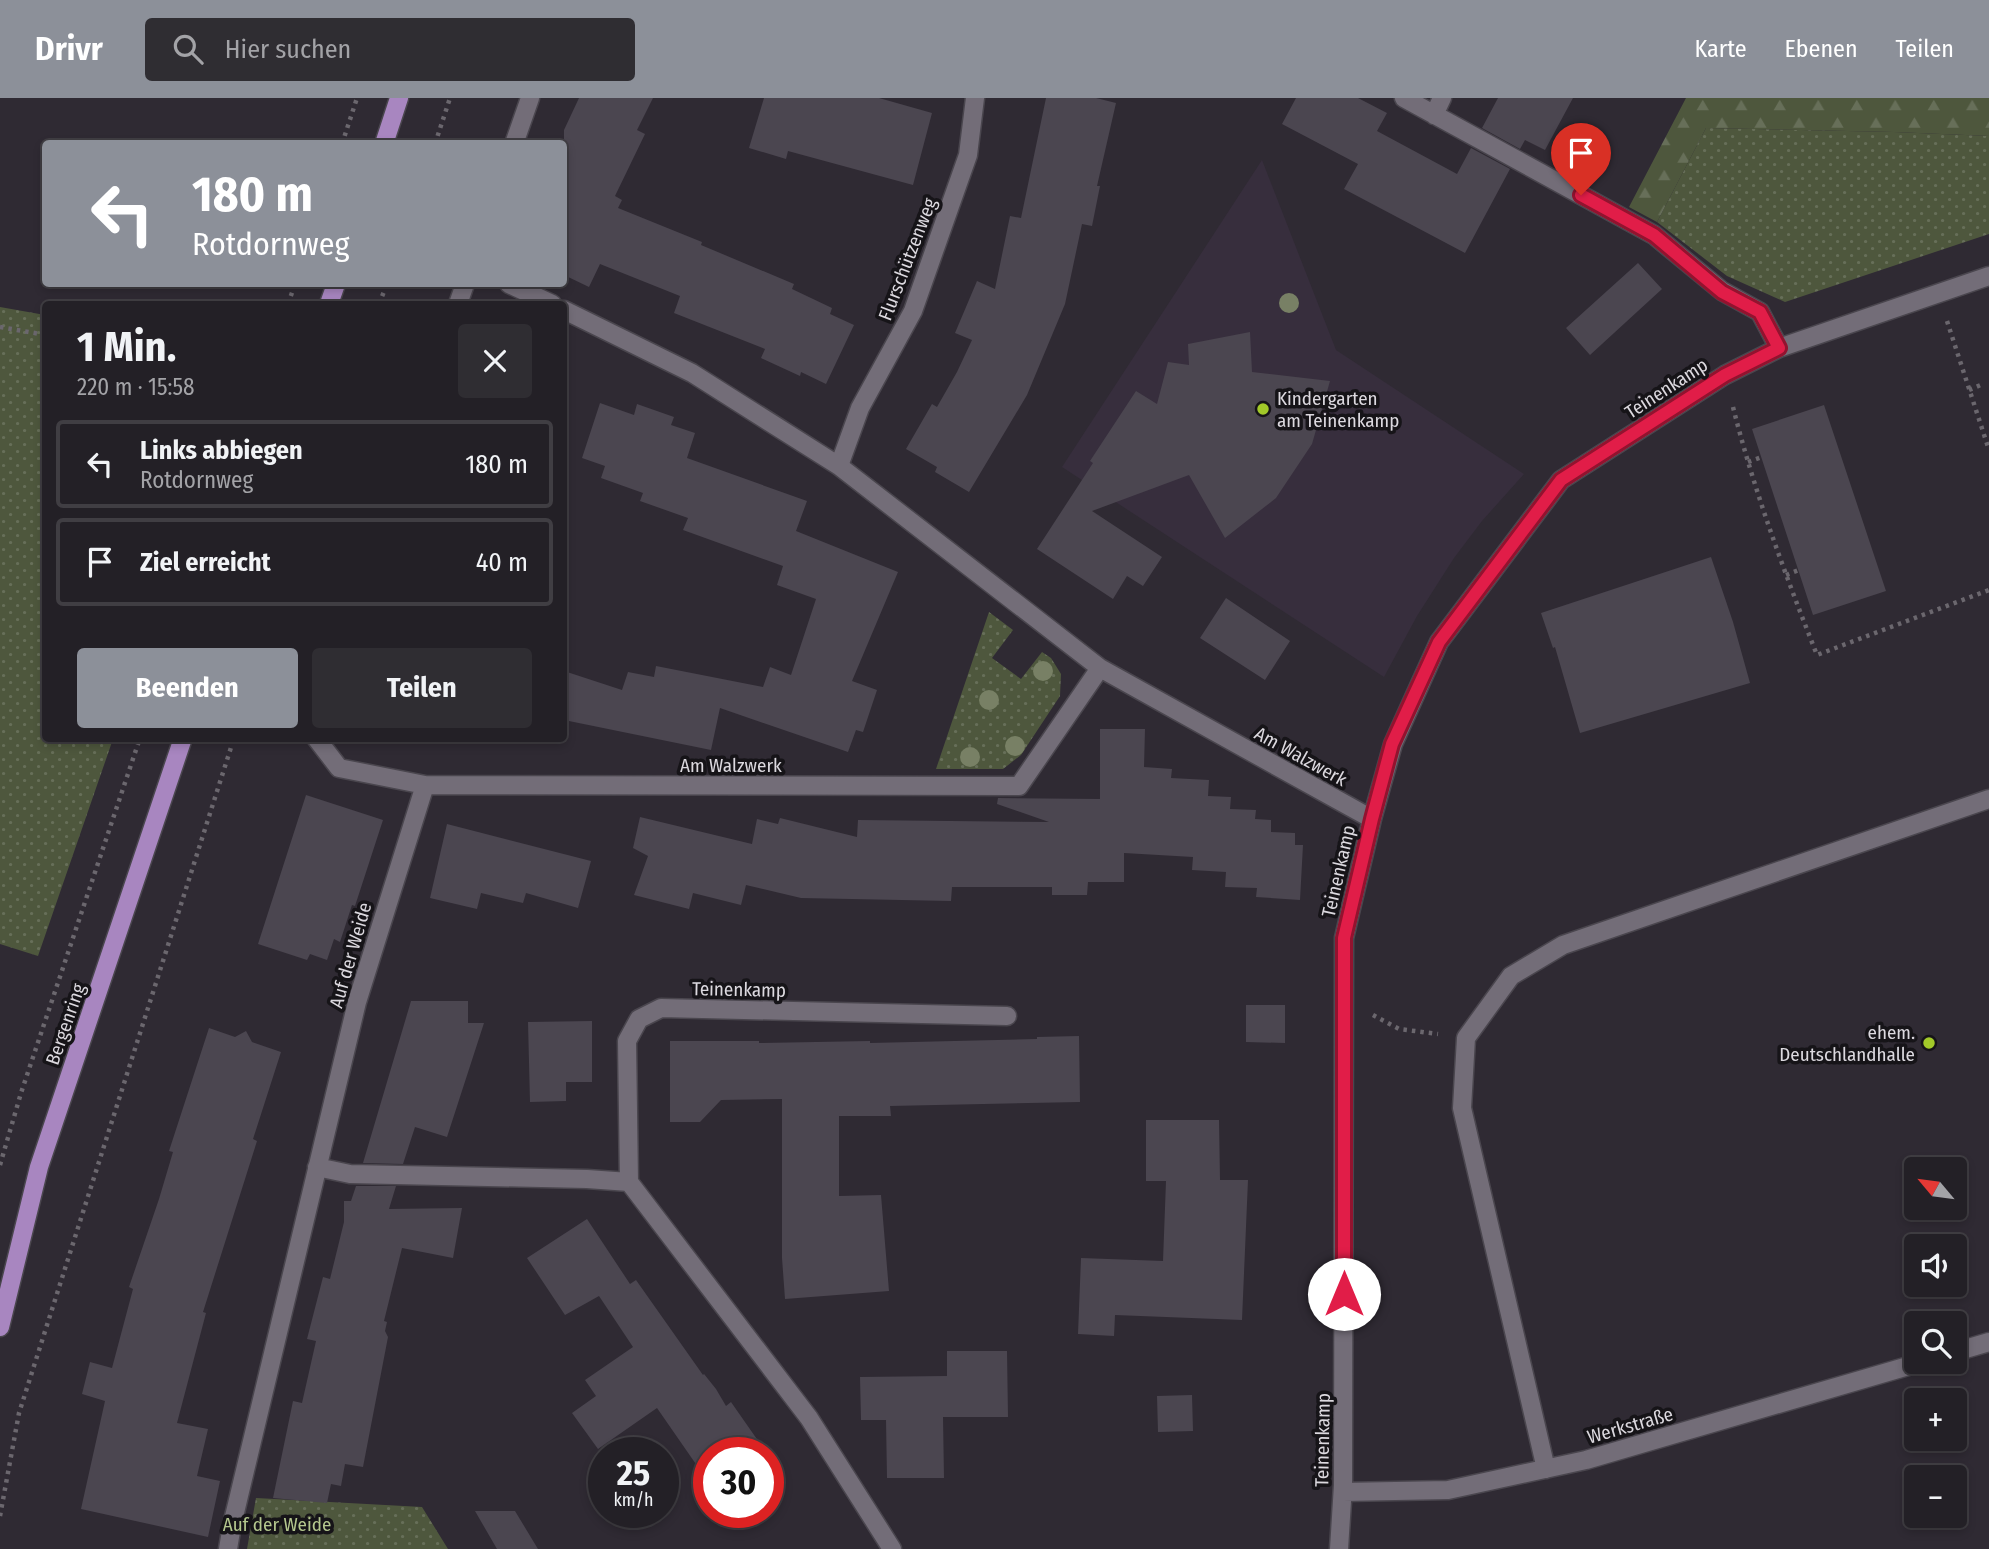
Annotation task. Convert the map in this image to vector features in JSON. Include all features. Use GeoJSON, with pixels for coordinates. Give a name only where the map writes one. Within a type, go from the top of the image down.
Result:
{"type":"FeatureCollection","features":[{"type":"Feature","properties":{"kind":"main road"},"geometry":{"type":"LineString","coordinates":[[385,140],[399,98]]}},
{"type":"Feature","properties":{"kind":"main road","name":"Bergenring"},"geometry":{"type":"LineString","coordinates":[[0,1327],[39,1167],[182,742]]}},
{"type":"Feature","properties":{"kind":"street"},"geometry":{"type":"LineString","coordinates":[[515,140],[530,98]]}},
{"type":"Feature","properties":{"kind":"street","name":"Flurschützenweg"},"geometry":{"type":"LineString","coordinates":[[839,466],[860,408],[913,311],[968,155],[975,98]]}},
{"type":"Feature","properties":{"kind":"street"},"geometry":{"type":"LineString","coordinates":[[1404,98],[1654,235],[1722,292],[1760,312],[1779,348]]}},
{"type":"Feature","properties":{"kind":"street"},"geometry":{"type":"LineString","coordinates":[[1434,115],[1442,98]]}},
{"type":"Feature","properties":{"kind":"street","name":"Teinenkamp"},"geometry":{"type":"LineString","coordinates":[[1339,1549],[1343,1492],[1344,938],[1392,744],[1439,642],[1561,480],[1725,375],[1779,348],[1989,276]]}},
{"type":"Feature","properties":{"kind":"street"},"geometry":{"type":"LineString","coordinates":[[515,287],[546,301]]}},
{"type":"Feature","properties":{"kind":"street","name":"Am Walzwerk"},"geometry":{"type":"LineString","coordinates":[[567,311],[692,373],[839,466],[1100,668],[1372,819]]}},
{"type":"Feature","properties":{"kind":"street","name":"Am Walzwerk"},"geometry":{"type":"LineString","coordinates":[[319,742],[339,768],[425,785],[1019,786],[1100,668]]}},
{"type":"Feature","properties":{"kind":"street","name":"Auf der Weide"},"geometry":{"type":"LineString","coordinates":[[228,1549],[365,974],[425,785]]}},
{"type":"Feature","properties":{"kind":"street"},"geometry":{"type":"LineString","coordinates":[[1546,1469],[1462,1108],[1466,1038],[1511,976],[1563,945],[1989,799]]}},
{"type":"Feature","properties":{"kind":"street","name":"Teinenkamp"},"geometry":{"type":"LineString","coordinates":[[629,1182],[627,1041],[639,1019],[662,1008],[1007,1016]]}},
{"type":"Feature","properties":{"kind":"street"},"geometry":{"type":"LineString","coordinates":[[317,1167],[350,1174],[629,1182],[808,1418],[892,1549]]}},
{"type":"Feature","properties":{"kind":"street"},"geometry":{"type":"LineString","coordinates":[[1967,1348],[1989,1342]]}},
{"type":"Feature","properties":{"kind":"street","name":"Werkstraße"},"geometry":{"type":"LineString","coordinates":[[1343,1492],[1448,1490],[1546,1469],[1586,1460],[1904,1367]]}},
{"type":"Feature","properties":{"kind":"path"},"geometry":{"type":"LineString","coordinates":[[343,140],[357,98]]}},
{"type":"Feature","properties":{"kind":"path"},"geometry":{"type":"LineString","coordinates":[[436,140],[450,98]]}},
{"type":"Feature","properties":{"kind":"path"},"geometry":{"type":"LineString","coordinates":[[1939,293],[1989,450]]}},
{"type":"Feature","properties":{"kind":"path"},"geometry":{"type":"LineString","coordinates":[[0,327],[42,334]]}},
{"type":"Feature","properties":{"kind":"path"},"geometry":{"type":"LineString","coordinates":[[1725,375],[1748,462],[1786,575],[1817,655],[1989,590]]}},
{"type":"Feature","properties":{"kind":"path"},"geometry":{"type":"LineString","coordinates":[[1969,390],[1983,384]]}},
{"type":"Feature","properties":{"kind":"path"},"geometry":{"type":"LineString","coordinates":[[1748,462],[1762,457]]}},
{"type":"Feature","properties":{"kind":"path"},"geometry":{"type":"LineString","coordinates":[[1786,575],[1799,570]]}},
{"type":"Feature","properties":{"kind":"path"},"geometry":{"type":"LineString","coordinates":[[0,1165],[25,1080],[138,742]]}},
{"type":"Feature","properties":{"kind":"path"},"geometry":{"type":"LineString","coordinates":[[0,1516],[19,1413],[233,742]]}},
{"type":"Feature","properties":{"kind":"path"},"geometry":{"type":"LineString","coordinates":[[1344,994],[1378,1019],[1399,1029],[1466,1038]]}},
{"type":"Feature","properties":{"kind":"shaded area","name":"Kindergarten am Teinenkamp"},"geometry":{"type":"Polygon","coordinates":[[[1262,160],[1336,350],[1524,474],[1482,521],[1454,558],[1417,616],[1384,677],[1062,467],[1262,160]]]}},
{"type":"Feature","properties":{"kind":"green space"},"geometry":{"type":"Polygon","coordinates":[[[1686,98],[1989,98],[1989,136],[1706,128],[1657,222],[1629,207],[1686,98]]]}},
{"type":"Feature","properties":{"kind":"green space"},"geometry":{"type":"Polygon","coordinates":[[[1706,128],[1989,136],[1989,234],[1785,302],[1727,276],[1657,222],[1706,128]]]}},
{"type":"Feature","properties":{"kind":"green space"},"geometry":{"type":"Polygon","coordinates":[[[0,307],[42,314],[42,742],[112,742],[38,956],[0,944],[0,307]]]}},
{"type":"Feature","properties":{"kind":"green space"},"geometry":{"type":"Polygon","coordinates":[[[989,612],[1013,630],[992,658],[1021,679],[1042,652],[1051,658],[1061,674],[1060,696],[1021,755],[1003,769],[936,769],[989,612]]]}},
{"type":"Feature","properties":{"kind":"green space","name":"Auf der Weide"},"geometry":{"type":"Polygon","coordinates":[[[256,1498],[422,1507],[448,1549],[247,1549],[256,1498]]]}},
{"type":"Feature","properties":{"kind":"building"},"geometry":{"type":"Polygon","coordinates":[[[579,98],[653,98],[637,130],[645,134],[615,196],[622,200],[618,208],[794,284],[792,289],[832,308],[830,314],[854,325],[826,384],[801,372],[800,376],[761,358],[765,349],[674,313],[680,296],[600,264],[589,287],[567,276],[567,140],[564,140],[564,130],[579,98]]]}},
{"type":"Feature","properties":{"kind":"building"},"geometry":{"type":"Polygon","coordinates":[[[764,98],[879,98],[932,113],[913,185],[788,151],[786,159],[749,148],[764,98]]]}},
{"type":"Feature","properties":{"kind":"building"},"geometry":{"type":"Polygon","coordinates":[[[1046,98],[1096,98],[1116,103],[1097,186],[1100,186],[1092,226],[1082,224],[1065,304],[1027,395],[969,492],[935,472],[937,467],[906,449],[932,404],[937,407],[972,340],[955,333],[977,281],[995,289],[1010,216],[1021,218],[1046,98]]]}},
{"type":"Feature","properties":{"kind":"building"},"geometry":{"type":"Polygon","coordinates":[[[1296,98],[1358,98],[1387,113],[1377,131],[1457,174],[1471,148],[1510,169],[1465,253],[1344,189],[1358,164],[1282,124],[1296,98]]]}},
{"type":"Feature","properties":{"kind":"building"},"geometry":{"type":"Polygon","coordinates":[[[1498,98],[1573,98],[1545,150],[1525,140],[1520,149],[1482,128],[1498,98]]]}},
{"type":"Feature","properties":{"kind":"building"},"geometry":{"type":"Polygon","coordinates":[[[1638,263],[1662,289],[1590,355],[1566,328],[1638,263]]]}},
{"type":"Feature","properties":{"kind":"building"},"geometry":{"type":"Polygon","coordinates":[[[1250,332],[1252,372],[1330,381],[1312,444],[1276,498],[1225,538],[1189,475],[1092,511],[1162,557],[1143,586],[1127,576],[1113,599],[1037,549],[1136,391],[1157,404],[1168,362],[1189,365],[1188,344],[1250,332]]]}},
{"type":"Feature","properties":{"kind":"building"},"geometry":{"type":"Polygon","coordinates":[[[600,403],[634,415],[637,404],[674,417],[671,425],[695,433],[687,458],[807,501],[796,531],[898,572],[852,681],[877,690],[863,732],[856,730],[848,752],[720,708],[711,750],[567,721],[567,672],[622,690],[628,672],[654,677],[656,666],[763,687],[770,667],[791,675],[816,599],[777,585],[783,566],[683,530],[688,518],[640,501],[643,493],[601,478],[605,466],[582,458],[600,403]]]}},
{"type":"Feature","properties":{"kind":"building"},"geometry":{"type":"Polygon","coordinates":[[[1824,405],[1886,591],[1813,615],[1752,429],[1824,405]]]}},
{"type":"Feature","properties":{"kind":"building"},"geometry":{"type":"Polygon","coordinates":[[[1711,557],[1750,683],[1580,733],[1555,647],[1553,648],[1541,613],[1711,557]]]}},
{"type":"Feature","properties":{"kind":"building"},"geometry":{"type":"Polygon","coordinates":[[[1226,598],[1290,641],[1265,680],[1200,638],[1226,598]]]}},
{"type":"Feature","properties":{"kind":"building"},"geometry":{"type":"Polygon","coordinates":[[[1100,729],[1145,729],[1144,767],[1172,769],[1171,778],[1209,780],[1208,796],[1231,797],[1230,809],[1256,810],[1255,819],[1271,820],[1271,832],[1295,833],[1295,845],[1303,845],[1300,900],[1256,897],[1257,888],[1225,887],[1226,872],[1192,870],[1193,857],[1124,853],[1124,882],[1088,882],[1087,895],[1052,895],[1052,887],[952,887],[951,901],[801,898],[746,885],[741,905],[693,893],[689,909],[634,895],[648,856],[633,848],[640,817],[752,844],[757,819],[778,824],[780,818],[857,837],[858,820],[1049,822],[997,804],[998,798],[1100,799],[1100,729]]]}},
{"type":"Feature","properties":{"kind":"building"},"geometry":{"type":"Polygon","coordinates":[[[306,795],[383,820],[355,906],[352,905],[340,942],[334,939],[327,960],[310,954],[307,960],[258,944],[306,795]]]}},
{"type":"Feature","properties":{"kind":"building"},"geometry":{"type":"Polygon","coordinates":[[[447,824],[591,861],[578,908],[526,893],[523,903],[481,893],[477,909],[430,898],[447,824]]]}},
{"type":"Feature","properties":{"kind":"building"},"geometry":{"type":"Polygon","coordinates":[[[411,1001],[468,1001],[468,1023],[484,1023],[447,1137],[415,1127],[403,1164],[363,1163],[411,1001]]]}},
{"type":"Feature","properties":{"kind":"building"},"geometry":{"type":"Polygon","coordinates":[[[1246,1005],[1285,1005],[1285,1043],[1246,1042],[1246,1005]]]}},
{"type":"Feature","properties":{"kind":"building"},"geometry":{"type":"Polygon","coordinates":[[[592,1021],[592,1082],[566,1082],[566,1101],[530,1102],[528,1022],[592,1021]]]}},
{"type":"Feature","properties":{"kind":"building"},"geometry":{"type":"Polygon","coordinates":[[[209,1028],[235,1037],[246,1031],[252,1042],[281,1052],[253,1139],[257,1141],[203,1312],[206,1313],[177,1423],[208,1429],[197,1476],[220,1481],[208,1537],[81,1509],[105,1401],[82,1394],[90,1362],[112,1368],[133,1289],[129,1287],[159,1199],[173,1152],[169,1151],[209,1028]]]}},
{"type":"Feature","properties":{"kind":"building"},"geometry":{"type":"Polygon","coordinates":[[[1079,1036],[1080,1102],[890,1106],[891,1116],[839,1116],[839,1196],[881,1195],[889,1291],[785,1299],[782,1258],[782,1099],[721,1100],[700,1122],[670,1122],[670,1041],[870,1043],[1079,1036]]]}},
{"type":"Feature","properties":{"kind":"building"},"geometry":{"type":"Polygon","coordinates":[[[1146,1120],[1219,1120],[1220,1180],[1248,1180],[1242,1320],[1115,1315],[1114,1336],[1078,1334],[1081,1258],[1163,1261],[1166,1181],[1146,1181],[1146,1120]]]}},
{"type":"Feature","properties":{"kind":"building"},"geometry":{"type":"Polygon","coordinates":[[[356,1186],[396,1186],[389,1209],[462,1208],[453,1258],[402,1248],[384,1321],[387,1322],[385,1331],[388,1337],[363,1467],[345,1464],[341,1486],[331,1484],[327,1503],[273,1498],[293,1401],[302,1403],[316,1341],[307,1339],[323,1277],[330,1279],[344,1222],[344,1201],[351,1201],[356,1186]]]}},
{"type":"Feature","properties":{"kind":"building"},"geometry":{"type":"Polygon","coordinates":[[[587,1219],[630,1284],[636,1280],[726,1406],[731,1402],[756,1437],[693,1437],[693,1460],[657,1408],[615,1437],[589,1437],[572,1413],[596,1396],[585,1380],[633,1347],[599,1296],[565,1315],[527,1258],[587,1219]]]}},
{"type":"Feature","properties":{"kind":"building"},"geometry":{"type":"Polygon","coordinates":[[[947,1351],[1007,1351],[1008,1417],[943,1417],[944,1478],[887,1478],[886,1420],[861,1420],[860,1377],[947,1376],[947,1351]]]}},
{"type":"Feature","properties":{"kind":"building"},"geometry":{"type":"Polygon","coordinates":[[[1192,1395],[1193,1431],[1158,1432],[1157,1396],[1192,1395]]]}},
{"type":"Feature","properties":{"kind":"building"},"geometry":{"type":"Polygon","coordinates":[[[475,1511],[515,1511],[538,1549],[497,1549],[475,1511]]]}},
{"type":"Feature","properties":{"kind":"place","name":"Kindergarten am Teinenkamp"},"geometry":{"type":"Point","coordinates":[1263,409]}},
{"type":"Feature","properties":{"kind":"place","name":"ehem. Deutschlandhalle"},"geometry":{"type":"Point","coordinates":[1929,1043]}},
{"type":"Feature","properties":{"kind":"route"},"geometry":{"type":"LineString","coordinates":[[1344,1294],[1344,938],[1392,744],[1439,642],[1561,480],[1725,375],[1779,348],[1760,312],[1722,292],[1654,235],[1581,195]]}}]}
